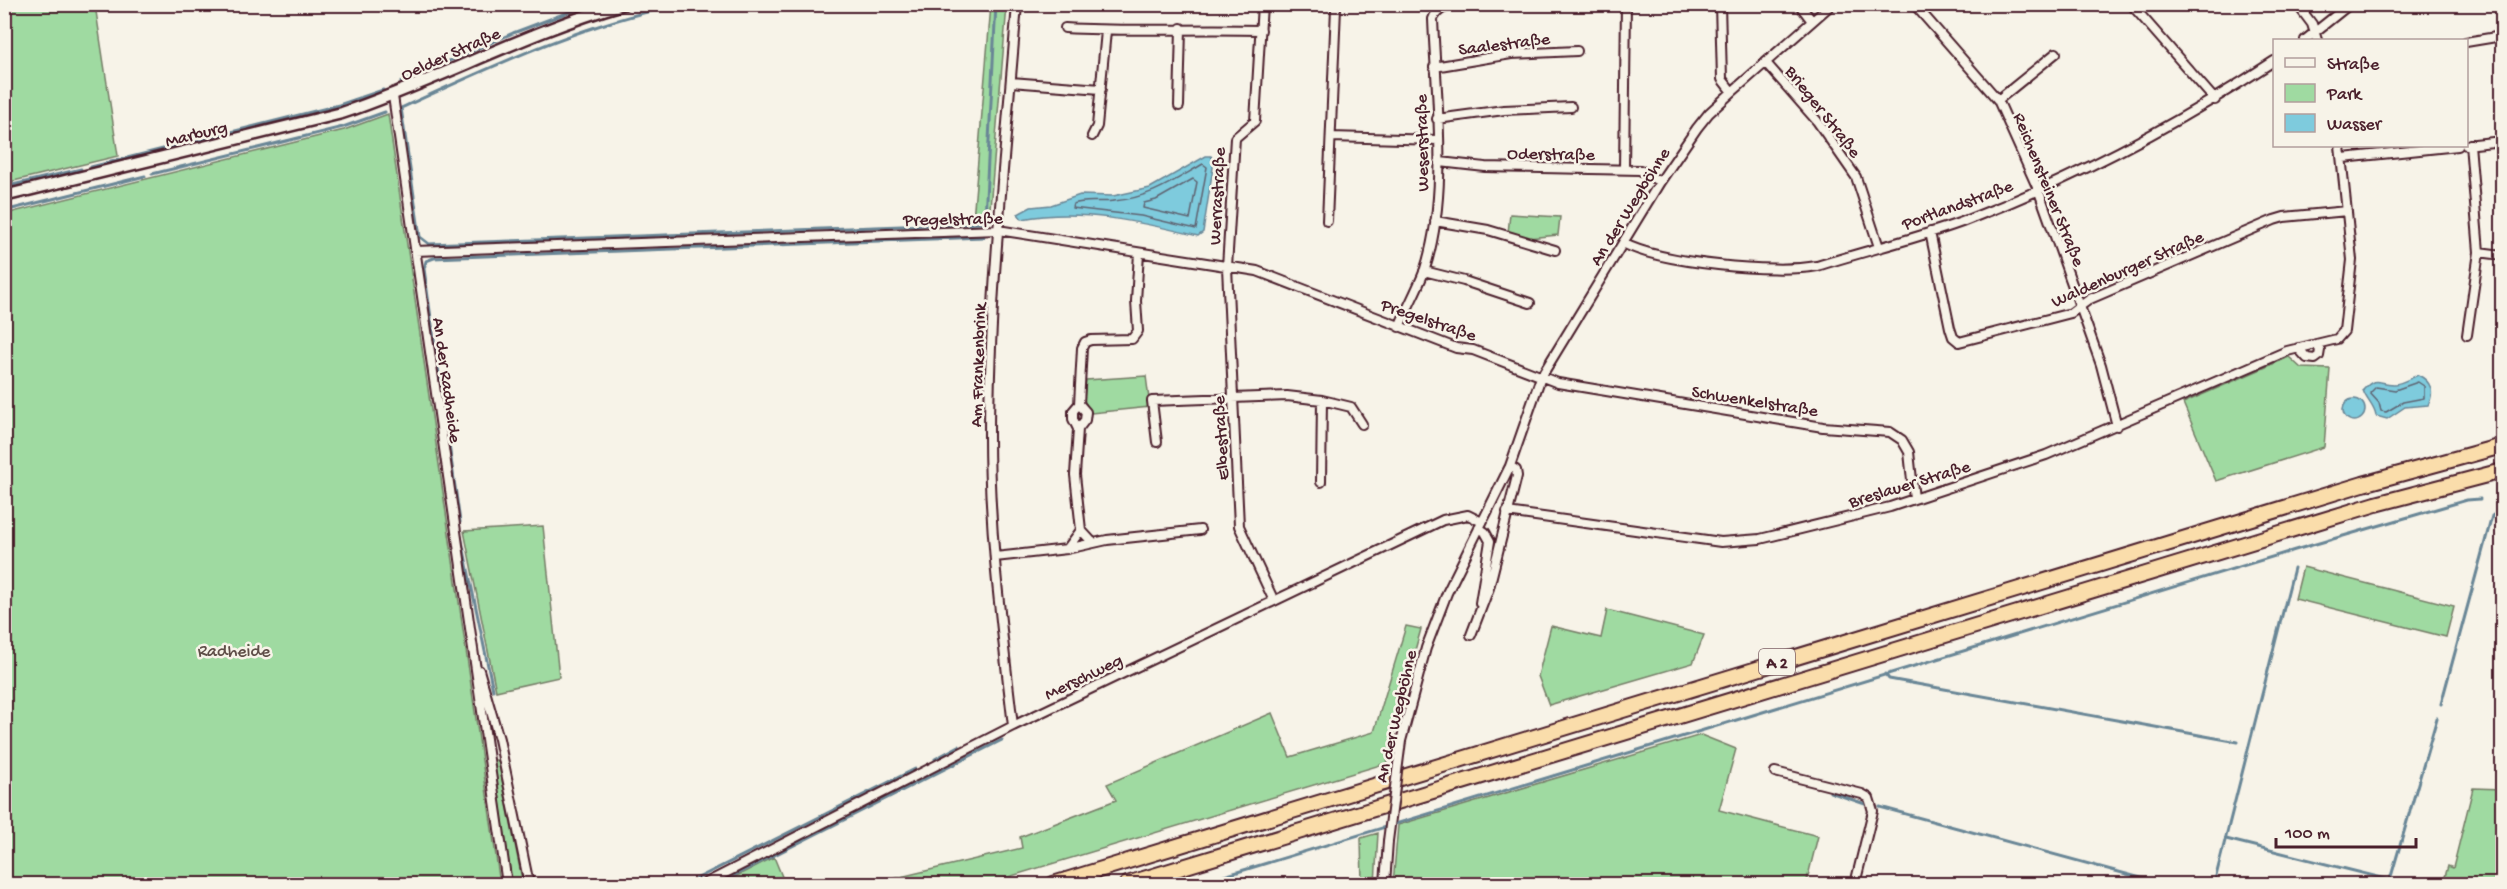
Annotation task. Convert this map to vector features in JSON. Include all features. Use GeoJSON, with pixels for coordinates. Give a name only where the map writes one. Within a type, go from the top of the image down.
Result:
{"type":"FeatureCollection","features":[{"type":"Feature","properties":{"kind":"highway","name":"A 2"},"geometry":{"type":"LineString","coordinates":[[1053,885],[2362,484],[2502,446]]}},
{"type":"Feature","properties":{"kind":"highway","name":"A 2"},"geometry":{"type":"LineString","coordinates":[[1127,885],[2376,504],[2502,471]]}},
{"type":"Feature","properties":{"kind":"street","name":"Oelder Straße"},"geometry":{"type":"LineString","coordinates":[[393,96],[514,43],[585,15],[623,4]]}},
{"type":"Feature","properties":{"kind":"street","name":"Am Frankenbrink"},"geometry":{"type":"LineString","coordinates":[[1013,726],[990,506],[989,434],[998,230],[1017,4]]}},
{"type":"Feature","properties":{"kind":"street","name":"Werrastraße"},"geometry":{"type":"LineString","coordinates":[[1227,267],[1235,138],[1255,122],[1262,4]]}},
{"type":"Feature","properties":{"kind":"street","name":"Weserstraße"},"geometry":{"type":"LineString","coordinates":[[1399,327],[1424,271],[1435,221],[1440,162],[1433,19],[1435,12],[1457,4]]}},
{"type":"Feature","properties":{"kind":"street"},"geometry":{"type":"LineString","coordinates":[[1624,170],[1626,4]]}},
{"type":"Feature","properties":{"kind":"street"},"geometry":{"type":"LineString","coordinates":[[1720,4],[1722,79],[1732,92]]}},
{"type":"Feature","properties":{"kind":"street"},"geometry":{"type":"LineString","coordinates":[[1799,4],[1812,21]]}},
{"type":"Feature","properties":{"kind":"street","name":"An der Wegböhne"},"geometry":{"type":"LineString","coordinates":[[1385,885],[1388,841],[1401,741],[1426,648],[1447,593],[1510,466],[1541,377],[1660,182],[1709,113],[1832,4]]}},
{"type":"Feature","properties":{"kind":"street","name":"Reichensteiner Straße"},"geometry":{"type":"LineString","coordinates":[[1914,4],[1998,100],[2038,189],[2100,365],[2117,426]]}},
{"type":"Feature","properties":{"kind":"street"},"geometry":{"type":"LineString","coordinates":[[2131,4],[2215,100]]}},
{"type":"Feature","properties":{"kind":"street"},"geometry":{"type":"LineString","coordinates":[[2297,4],[2317,37],[2350,4]]}},
{"type":"Feature","properties":{"kind":"street"},"geometry":{"type":"LineString","coordinates":[[1327,221],[1336,8]]}},
{"type":"Feature","properties":{"kind":"street"},"geometry":{"type":"LineString","coordinates":[[1065,28],[1106,31],[1181,28],[1261,30]]}},
{"type":"Feature","properties":{"kind":"street"},"geometry":{"type":"LineString","coordinates":[[1179,106],[1181,28]]}},
{"type":"Feature","properties":{"kind":"street"},"geometry":{"type":"LineString","coordinates":[[1092,136],[1097,126],[1106,31]]}},
{"type":"Feature","properties":{"kind":"street"},"geometry":{"type":"LineString","coordinates":[[2468,42],[2502,36]]}},
{"type":"Feature","properties":{"kind":"street","name":"Saalestraße"},"geometry":{"type":"LineString","coordinates":[[1434,67],[1511,54],[1577,51]]}},
{"type":"Feature","properties":{"kind":"street","name":"Reichensteiner Straße"},"geometry":{"type":"LineString","coordinates":[[1998,100],[2056,53]]}},
{"type":"Feature","properties":{"kind":"street","name":"Portlandstraße"},"geometry":{"type":"LineString","coordinates":[[1623,243],[1633,249],[1675,259],[1747,268],[1807,268],[1930,232],[2038,189],[2127,148],[2215,100],[2273,62]]}},
{"type":"Feature","properties":{"kind":"street","name":"Brieger Straße"},"geometry":{"type":"LineString","coordinates":[[1766,63],[1817,121],[1856,177],[1879,247]]}},
{"type":"Feature","properties":{"kind":"street"},"geometry":{"type":"LineString","coordinates":[[1011,82],[1101,89]]}},
{"type":"Feature","properties":{"kind":"street","name":"Marburg"},"geometry":{"type":"LineString","coordinates":[[4,196],[290,127],[393,96]]}},
{"type":"Feature","properties":{"kind":"street","name":"An der Radheide"},"geometry":{"type":"LineString","coordinates":[[393,96],[507,885]]}},
{"type":"Feature","properties":{"kind":"street"},"geometry":{"type":"LineString","coordinates":[[1437,119],[1504,110],[1572,107]]}},
{"type":"Feature","properties":{"kind":"street"},"geometry":{"type":"LineString","coordinates":[[1330,137],[1438,140]]}},
{"type":"Feature","properties":{"kind":"street"},"geometry":{"type":"LineString","coordinates":[[2467,335],[2479,252],[2468,144],[2502,141]]}},
{"type":"Feature","properties":{"kind":"street"},"geometry":{"type":"LineString","coordinates":[[2340,147],[2347,211]]}},
{"type":"Feature","properties":{"kind":"street"},"geometry":{"type":"LineString","coordinates":[[2343,158],[2448,147]]}},
{"type":"Feature","properties":{"kind":"street","name":"Oderstraße"},"geometry":{"type":"LineString","coordinates":[[1440,162],[1485,167],[1640,171],[1660,182]]}},
{"type":"Feature","properties":{"kind":"street","name":"Waldenburger Straße"},"geometry":{"type":"LineString","coordinates":[[1930,232],[1950,328],[1953,337],[1959,342],[2072,313],[2090,299],[2274,220],[2347,211]]}},
{"type":"Feature","properties":{"kind":"street","name":"Breslauer Straße"},"geometry":{"type":"LineString","coordinates":[[1507,512],[1721,542],[1741,542],[1879,510],[2046,455],[2287,351],[2337,339],[2344,331],[2352,260],[2347,211]]}},
{"type":"Feature","properties":{"kind":"street"},"geometry":{"type":"LineString","coordinates":[[1435,221],[1488,230],[1555,250]]}},
{"type":"Feature","properties":{"kind":"street","name":"Pregelstraße"},"geometry":{"type":"LineString","coordinates":[[415,251],[998,230],[1257,271],[1399,327],[1456,348],[1473,350],[1541,377]]}},
{"type":"Feature","properties":{"kind":"street"},"geometry":{"type":"LineString","coordinates":[[1093,543],[1081,530],[1075,475],[1078,429],[1085,420],[1086,412],[1079,404],[1085,342],[1132,339],[1138,331],[1139,252]]}},
{"type":"Feature","properties":{"kind":"street"},"geometry":{"type":"LineString","coordinates":[[2479,252],[2502,255]]}},
{"type":"Feature","properties":{"kind":"street","name":"Elbestraße"},"geometry":{"type":"LineString","coordinates":[[1227,267],[1239,526],[1274,601]]}},
{"type":"Feature","properties":{"kind":"street"},"geometry":{"type":"LineString","coordinates":[[1424,271],[1464,281],[1530,303]]}},
{"type":"Feature","properties":{"kind":"street","name":"Breslauer Straße"},"geometry":{"type":"LineString","coordinates":[[2298,348],[2307,358],[2315,359],[2319,356],[2320,350],[2316,344]]}},
{"type":"Feature","properties":{"kind":"street","name":"Schwenkelstraße"},"geometry":{"type":"LineString","coordinates":[[1541,377],[1558,383],[1822,427],[1890,432],[1902,440],[1909,452],[1914,499]]}},
{"type":"Feature","properties":{"kind":"street"},"geometry":{"type":"LineString","coordinates":[[1156,442],[1152,401],[1287,396],[1322,400],[1352,407],[1362,424]]}},
{"type":"Feature","properties":{"kind":"street"},"geometry":{"type":"LineString","coordinates":[[1321,482],[1322,400]]}},
{"type":"Feature","properties":{"kind":"street","name":"An der Wegböhne"},"geometry":{"type":"LineString","coordinates":[[1471,635],[1489,588],[1517,476],[1516,470],[1510,466]]}},
{"type":"Feature","properties":{"kind":"street","name":"Merschweg"},"geometry":{"type":"LineString","coordinates":[[704,885],[1013,726],[1443,520],[1468,515],[1481,525]]}},
{"type":"Feature","properties":{"kind":"street","name":"An der Wegböhne"},"geometry":{"type":"LineString","coordinates":[[1480,609],[1490,541],[1481,525]]}},
{"type":"Feature","properties":{"kind":"street"},"geometry":{"type":"LineString","coordinates":[[1067,549],[1081,530]]}},
{"type":"Feature","properties":{"kind":"street"},"geometry":{"type":"LineString","coordinates":[[995,557],[1200,530]]}},
{"type":"Feature","properties":{"kind":"street","name":"An der Radheide"},"geometry":{"type":"LineString","coordinates":[[477,669],[482,672],[499,739],[529,885]]}},
{"type":"Feature","properties":{"kind":"street"},"geometry":{"type":"LineString","coordinates":[[1775,772],[1862,794],[1869,798],[1873,811],[1855,885]]}},
{"type":"Feature","properties":{"kind":"green space"},"geometry":{"type":"Polygon","coordinates":[[[4,5],[95,5],[118,156],[5,183],[4,5]]]}},
{"type":"Feature","properties":{"kind":"green space"},"geometry":{"type":"Polygon","coordinates":[[[991,5],[1007,6],[989,220],[973,220],[991,5]]]}},
{"type":"Feature","properties":{"kind":"green space","name":"Radheide"},"geometry":{"type":"Polygon","coordinates":[[[388,114],[500,884],[5,884],[5,214],[344,130],[388,114]]]}},
{"type":"Feature","properties":{"kind":"green space"},"geometry":{"type":"Polygon","coordinates":[[[1510,214],[1560,217],[1558,235],[1528,238],[1508,233],[1510,214]]]}},
{"type":"Feature","properties":{"kind":"green space"},"geometry":{"type":"Polygon","coordinates":[[[2289,357],[2301,368],[2330,369],[2324,447],[2216,481],[2183,403],[2289,357]]]}},
{"type":"Feature","properties":{"kind":"green space"},"geometry":{"type":"Polygon","coordinates":[[[1146,376],[1150,407],[1091,413],[1084,400],[1086,380],[1146,376]]]}},
{"type":"Feature","properties":{"kind":"green space"},"geometry":{"type":"Polygon","coordinates":[[[543,526],[559,677],[496,691],[464,531],[543,526]]]}},
{"type":"Feature","properties":{"kind":"green space"},"geometry":{"type":"Polygon","coordinates":[[[2303,567],[2454,606],[2446,637],[2295,599],[2303,567]]]}},
{"type":"Feature","properties":{"kind":"green space"},"geometry":{"type":"Polygon","coordinates":[[[1607,610],[1704,635],[1693,663],[1549,705],[1538,676],[1551,626],[1601,638],[1607,610]]]}},
{"type":"Feature","properties":{"kind":"green space"},"geometry":{"type":"Polygon","coordinates":[[[1406,626],[1421,629],[1387,763],[985,884],[871,884],[1022,848],[1020,837],[1116,800],[1107,784],[1272,713],[1290,757],[1374,732],[1406,626]]]}},
{"type":"Feature","properties":{"kind":"green space"},"geometry":{"type":"Polygon","coordinates":[[[1701,735],[1736,749],[1719,810],[1818,836],[1806,884],[1393,884],[1398,825],[1701,735]]]}},
{"type":"Feature","properties":{"kind":"green space"},"geometry":{"type":"Polygon","coordinates":[[[494,760],[498,760],[523,884],[512,884],[494,760]]]}},
{"type":"Feature","properties":{"kind":"green space"},"geometry":{"type":"Polygon","coordinates":[[[2473,788],[2502,789],[2502,884],[2443,884],[2448,866],[2453,868],[2473,788]]]}},
{"type":"Feature","properties":{"kind":"green space"},"geometry":{"type":"Polygon","coordinates":[[[1378,833],[1375,884],[1362,884],[1361,838],[1378,833]]]}},
{"type":"Feature","properties":{"kind":"green space"},"geometry":{"type":"Polygon","coordinates":[[[774,857],[785,884],[721,884],[774,857]]]}},
{"type":"Feature","properties":{"kind":"water"},"geometry":{"type":"Polygon","coordinates":[[[1206,156],[1211,156],[1214,161],[1203,232],[1198,236],[1111,218],[1066,215],[1022,219],[1018,214],[1031,207],[1051,205],[1080,195],[1113,196],[1150,188],[1206,156]]]}},
{"type":"Feature","properties":{"kind":"water"},"geometry":{"type":"Polygon","coordinates":[[[2418,375],[2426,380],[2430,387],[2431,396],[2428,405],[2405,407],[2387,419],[2376,416],[2363,390],[2368,385],[2377,381],[2397,384],[2418,375]]]}},
{"type":"Feature","properties":{"kind":"water"},"geometry":{"type":"Polygon","coordinates":[[[2354,399],[2362,402],[2365,410],[2362,418],[2354,421],[2346,418],[2343,410],[2346,402],[2354,399]]]}},
{"type":"Feature","properties":{"kind":"waterway"},"geometry":{"type":"LineString","coordinates":[[401,82],[513,33],[590,4]]}},
{"type":"Feature","properties":{"kind":"waterway"},"geometry":{"type":"LineString","coordinates":[[683,4],[646,12],[574,34],[539,47],[401,108],[420,237],[429,244],[982,223],[985,218],[996,4]]}},
{"type":"Feature","properties":{"kind":"waterway"},"geometry":{"type":"LineString","coordinates":[[91,167],[339,105],[383,90]]}},
{"type":"Feature","properties":{"kind":"waterway"},"geometry":{"type":"LineString","coordinates":[[152,174],[343,127],[385,112]]}},
{"type":"Feature","properties":{"kind":"waterway"},"geometry":{"type":"LineString","coordinates":[[4,187],[81,169]]}},
{"type":"Feature","properties":{"kind":"waterway"},"geometry":{"type":"LineString","coordinates":[[4,211],[145,176]]}},
{"type":"Feature","properties":{"kind":"waterway"},"geometry":{"type":"LineString","coordinates":[[460,522],[424,269],[426,261],[434,258],[984,237]]}},
{"type":"Feature","properties":{"kind":"waterway"},"geometry":{"type":"LineString","coordinates":[[1198,884],[2295,550],[2467,500],[2480,499]]}},
{"type":"Feature","properties":{"kind":"waterway"},"geometry":{"type":"LineString","coordinates":[[2441,704],[2492,516],[2502,509]]}},
{"type":"Feature","properties":{"kind":"waterway"},"geometry":{"type":"LineString","coordinates":[[461,536],[493,690]]}},
{"type":"Feature","properties":{"kind":"waterway"},"geometry":{"type":"LineString","coordinates":[[2214,884],[2294,568]]}},
{"type":"Feature","properties":{"kind":"waterway"},"geometry":{"type":"LineString","coordinates":[[1885,674],[1889,679],[2238,742]]}},
{"type":"Feature","properties":{"kind":"waterway"},"geometry":{"type":"LineString","coordinates":[[2226,839],[2390,880],[2437,718]]}},
{"type":"Feature","properties":{"kind":"waterway"},"geometry":{"type":"LineString","coordinates":[[717,884],[1002,740]]}},
{"type":"Feature","properties":{"kind":"waterway"},"geometry":{"type":"LineString","coordinates":[[935,759],[959,746]]}},
{"type":"Feature","properties":{"kind":"waterway"},"geometry":{"type":"LineString","coordinates":[[686,884],[915,769]]}},
{"type":"Feature","properties":{"kind":"waterway"},"geometry":{"type":"LineString","coordinates":[[1830,792],[1868,805]]}},
{"type":"Feature","properties":{"kind":"waterway"},"geometry":{"type":"LineString","coordinates":[[1880,807],[2163,884]]}}]}
